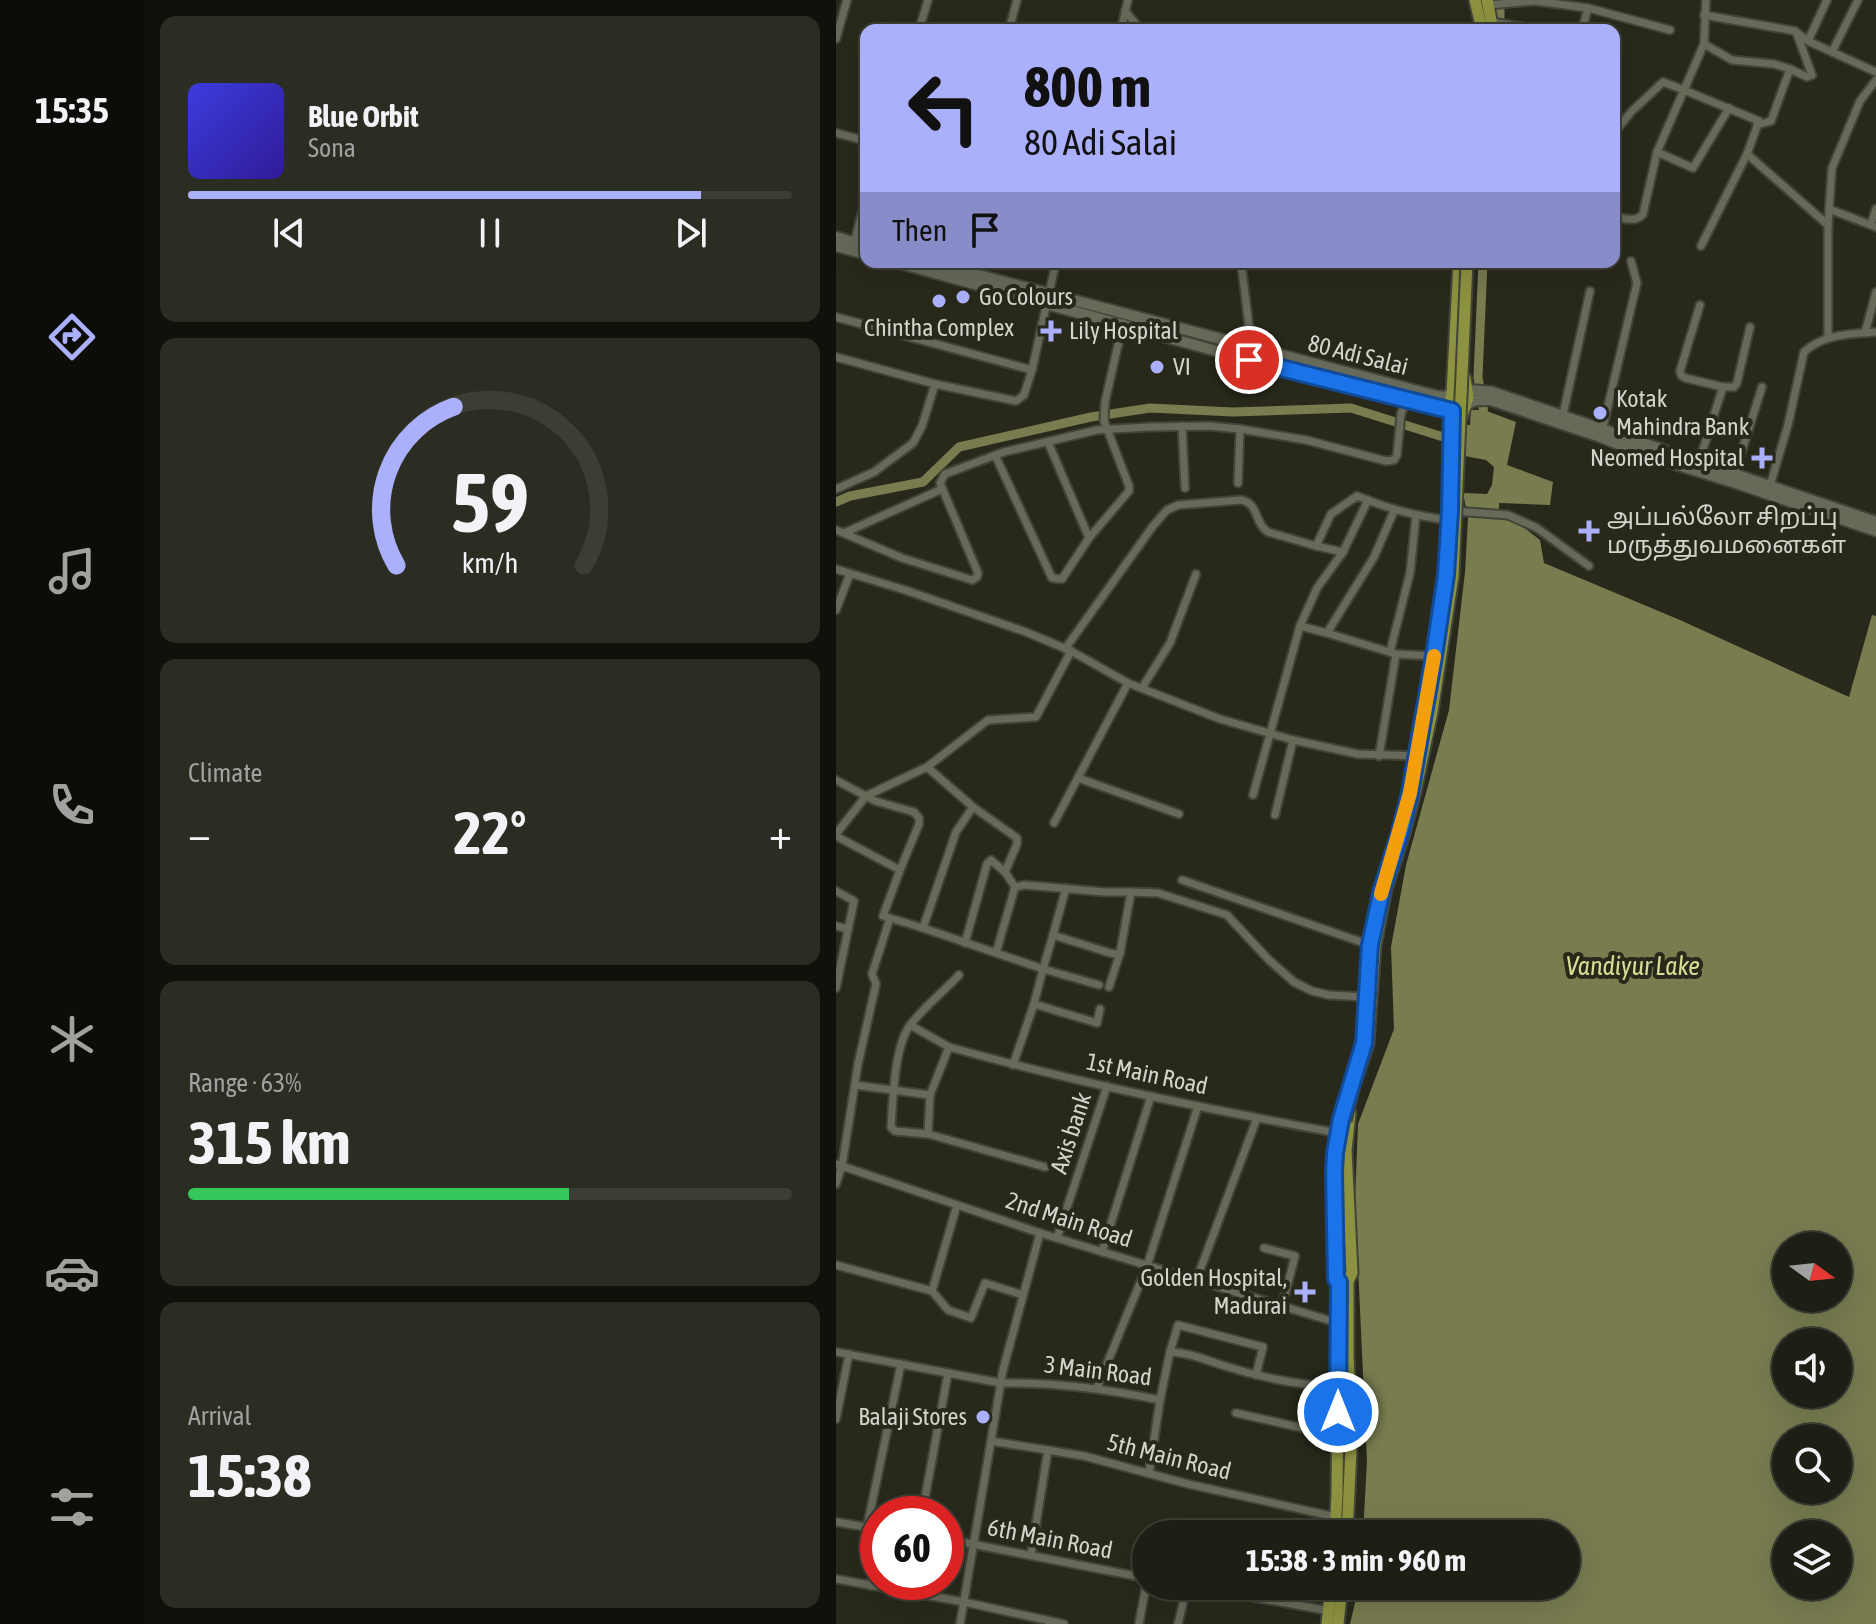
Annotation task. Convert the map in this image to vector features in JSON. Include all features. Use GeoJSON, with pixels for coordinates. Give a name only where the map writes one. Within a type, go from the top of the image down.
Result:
{"type":"FeatureCollection","features":[{"type":"Feature","properties":{"kind":"main road"},"geometry":{"type":"LineString","coordinates":[[1486,3],[1490,24]]}},
{"type":"Feature","properties":{"kind":"main road"},"geometry":{"type":"LineString","coordinates":[[836,237],[860,244]]}},
{"type":"Feature","properties":{"kind":"main road"},"geometry":{"type":"LineString","coordinates":[[836,246],[860,252]]}},
{"type":"Feature","properties":{"kind":"main road","name":"80 Adi Salai"},"geometry":{"type":"LineString","coordinates":[[920,268],[1124,318],[1406,399],[1457,418]]}},
{"type":"Feature","properties":{"kind":"main road","name":"80 Adi Salai"},"geometry":{"type":"LineString","coordinates":[[949,268],[1048,298]]}},
{"type":"Feature","properties":{"kind":"main road"},"geometry":{"type":"LineString","coordinates":[[1457,418],[1450,403],[1464,268]]}},
{"type":"Feature","properties":{"kind":"main road"},"geometry":{"type":"LineString","coordinates":[[1343,1282],[1336,1279],[1334,1172],[1338,1133],[1364,1043],[1370,945],[1382,889],[1421,756],[1453,514],[1457,418],[1472,393],[1465,268]]}},
{"type":"Feature","properties":{"kind":"main road"},"geometry":{"type":"LineString","coordinates":[[1348,1520],[1352,1428],[1343,1282],[1344,1120],[1368,1044],[1375,946],[1386,889],[1415,792],[1432,712],[1453,576],[1465,268]]}},
{"type":"Feature","properties":{"kind":"main road","name":"80 Adi Salai"},"geometry":{"type":"LineString","coordinates":[[1251,354],[1437,396],[1452,394]]}},
{"type":"Feature","properties":{"kind":"main road"},"geometry":{"type":"LineString","coordinates":[[1452,394],[1460,389],[1491,396],[1600,433],[1652,457],[1734,478],[1876,530]]}},
{"type":"Feature","properties":{"kind":"main road"},"geometry":{"type":"LineString","coordinates":[[1768,490],[1876,522]]}},
{"type":"Feature","properties":{"kind":"main road"},"geometry":{"type":"LineString","coordinates":[[1336,1520],[1338,1323],[1343,1282],[1352,1273],[1346,1150],[1349,1117],[1370,1044],[1376,946],[1388,890],[1406,834],[1456,576],[1453,514]]}},
{"type":"Feature","properties":{"kind":"main road"},"geometry":{"type":"LineString","coordinates":[[1327,1624],[1336,1616]]}},
{"type":"Feature","properties":{"kind":"street"},"geometry":{"type":"LineString","coordinates":[[836,39],[847,0]]}},
{"type":"Feature","properties":{"kind":"street"},"geometry":{"type":"LineString","coordinates":[[921,24],[928,0]]}},
{"type":"Feature","properties":{"kind":"street"},"geometry":{"type":"LineString","coordinates":[[1011,24],[1017,0]]}},
{"type":"Feature","properties":{"kind":"street"},"geometry":{"type":"LineString","coordinates":[[1620,218],[1633,220],[1642,217],[1657,152],[1704,44],[1706,0]]}},
{"type":"Feature","properties":{"kind":"street"},"geometry":{"type":"LineString","coordinates":[[1808,41],[1827,0]]}},
{"type":"Feature","properties":{"kind":"street"},"geometry":{"type":"LineString","coordinates":[[1832,52],[1858,0]]}},
{"type":"Feature","properties":{"kind":"street"},"geometry":{"type":"LineString","coordinates":[[1122,24],[1125,1]]}},
{"type":"Feature","properties":{"kind":"street"},"geometry":{"type":"LineString","coordinates":[[1486,3],[1535,1],[1588,8],[1670,30]]}},
{"type":"Feature","properties":{"kind":"street"},"geometry":{"type":"LineString","coordinates":[[1584,24],[1588,8]]}},
{"type":"Feature","properties":{"kind":"street"},"geometry":{"type":"LineString","coordinates":[[1125,11],[1136,24]]}},
{"type":"Feature","properties":{"kind":"street"},"geometry":{"type":"LineString","coordinates":[[1704,15],[1795,31],[1808,41],[1876,72]]}},
{"type":"Feature","properties":{"kind":"street"},"geometry":{"type":"LineString","coordinates":[[1704,44],[1732,60],[1774,64],[1810,77],[1813,73],[1795,31]]}},
{"type":"Feature","properties":{"kind":"street"},"geometry":{"type":"LineString","coordinates":[[1757,125],[1771,121],[1790,69]]}},
{"type":"Feature","properties":{"kind":"street"},"geometry":{"type":"LineString","coordinates":[[1828,337],[1828,225],[1832,168],[1860,101],[1876,80]]}},
{"type":"Feature","properties":{"kind":"street"},"geometry":{"type":"LineString","coordinates":[[1620,126],[1663,82],[1759,121],[1747,154],[1701,246]]}},
{"type":"Feature","properties":{"kind":"street"},"geometry":{"type":"LineString","coordinates":[[1657,152],[1693,168],[1729,108]]}},
{"type":"Feature","properties":{"kind":"street"},"geometry":{"type":"LineString","coordinates":[[836,133],[860,139]]}},
{"type":"Feature","properties":{"kind":"street"},"geometry":{"type":"LineString","coordinates":[[1747,154],[1828,225]]}},
{"type":"Feature","properties":{"kind":"street"},"geometry":{"type":"LineString","coordinates":[[1829,209],[1873,225],[1876,209]]}},
{"type":"Feature","properties":{"kind":"street"},"geometry":{"type":"LineString","coordinates":[[854,243],[860,220]]}},
{"type":"Feature","properties":{"kind":"street"},"geometry":{"type":"LineString","coordinates":[[1600,433],[1637,283],[1631,261]]}},
{"type":"Feature","properties":{"kind":"street"},"geometry":{"type":"LineString","coordinates":[[836,357],[935,384],[1016,401],[1024,395],[1032,370],[1055,268]]}},
{"type":"Feature","properties":{"kind":"street"},"geometry":{"type":"LineString","coordinates":[[1242,268],[1251,354]]}},
{"type":"Feature","properties":{"kind":"street"},"geometry":{"type":"LineString","coordinates":[[1561,420],[1590,291]]}},
{"type":"Feature","properties":{"kind":"street"},"geometry":{"type":"LineString","coordinates":[[1865,333],[1876,292]]}},
{"type":"Feature","properties":{"kind":"street"},"geometry":{"type":"LineString","coordinates":[[1700,305],[1680,371],[1685,378],[1734,387],[1750,327]]}},
{"type":"Feature","properties":{"kind":"street"},"geometry":{"type":"LineString","coordinates":[[836,317],[1032,370]]}},
{"type":"Feature","properties":{"kind":"street"},"geometry":{"type":"LineString","coordinates":[[995,455],[1052,578],[1062,579],[1089,538],[1129,491],[1106,425],[1105,402],[1124,318]]}},
{"type":"Feature","properties":{"kind":"street"},"geometry":{"type":"LineString","coordinates":[[1768,490],[1788,425],[1804,352],[1828,337],[1876,332]]}},
{"type":"Feature","properties":{"kind":"street"},"geometry":{"type":"LineString","coordinates":[[836,489],[874,472],[913,443],[922,426],[935,384]]}},
{"type":"Feature","properties":{"kind":"street"},"geometry":{"type":"LineString","coordinates":[[1698,467],[1723,387]]}},
{"type":"Feature","properties":{"kind":"street"},"geometry":{"type":"LineString","coordinates":[[1734,478],[1762,387]]}},
{"type":"Feature","properties":{"kind":"street"},"geometry":{"type":"LineString","coordinates":[[840,532],[902,558],[972,580],[978,573],[940,483],[945,474],[1004,452],[1106,425],[1240,429],[1306,440],[1386,461],[1394,460],[1406,399]]}},
{"type":"Feature","properties":{"kind":"street"},"geometry":{"type":"LineString","coordinates":[[1182,426],[1185,488]]}},
{"type":"Feature","properties":{"kind":"street"},"geometry":{"type":"LineString","coordinates":[[1238,483],[1240,429]]}},
{"type":"Feature","properties":{"kind":"street"},"geometry":{"type":"LineString","coordinates":[[1048,442],[1089,538]]}},
{"type":"Feature","properties":{"kind":"street"},"geometry":{"type":"LineString","coordinates":[[840,532],[942,489]]}},
{"type":"Feature","properties":{"kind":"street"},"geometry":{"type":"LineString","coordinates":[[1316,546],[1331,514],[1357,496],[1416,516],[1502,513],[1537,528],[1589,566]]}},
{"type":"Feature","properties":{"kind":"street"},"geometry":{"type":"LineString","coordinates":[[900,870],[836,835],[866,796],[927,767],[988,720],[1036,717],[1068,650],[1167,510],[1178,505],[1241,500],[1254,507],[1262,528],[1268,532],[1343,552]]}},
{"type":"Feature","properties":{"kind":"street"},"geometry":{"type":"LineString","coordinates":[[1253,795],[1300,626],[1317,588],[1343,552],[1368,500]]}},
{"type":"Feature","properties":{"kind":"street"},"geometry":{"type":"LineString","coordinates":[[1327,633],[1374,557],[1394,511]]}},
{"type":"Feature","properties":{"kind":"street"},"geometry":{"type":"LineString","coordinates":[[1379,756],[1393,653],[1410,573],[1416,516]]}},
{"type":"Feature","properties":{"kind":"street"},"geometry":{"type":"LineString","coordinates":[[836,569],[1026,632],[1068,650],[1128,683],[1220,719],[1269,734],[1358,754],[1421,756]]}},
{"type":"Feature","properties":{"kind":"street"},"geometry":{"type":"LineString","coordinates":[[836,610],[850,574]]}},
{"type":"Feature","properties":{"kind":"street"},"geometry":{"type":"LineString","coordinates":[[1142,688],[1170,643],[1196,574]]}},
{"type":"Feature","properties":{"kind":"street"},"geometry":{"type":"LineString","coordinates":[[1300,626],[1393,653],[1434,656]]}},
{"type":"Feature","properties":{"kind":"street"},"geometry":{"type":"LineString","coordinates":[[1054,823],[1128,683]]}},
{"type":"Feature","properties":{"kind":"street"},"geometry":{"type":"LineString","coordinates":[[1275,815],[1293,740]]}},
{"type":"Feature","properties":{"kind":"street"},"geometry":{"type":"LineString","coordinates":[[927,767],[973,807],[1017,838],[1005,872]]}},
{"type":"Feature","properties":{"kind":"street"},"geometry":{"type":"LineString","coordinates":[[1078,778],[1179,814]]}},
{"type":"Feature","properties":{"kind":"street"},"geometry":{"type":"LineString","coordinates":[[836,780],[875,801],[914,812],[919,818],[883,916],[1099,985]]}},
{"type":"Feature","properties":{"kind":"street"},"geometry":{"type":"LineString","coordinates":[[923,928],[956,832],[973,807]]}},
{"type":"Feature","properties":{"kind":"street"},"geometry":{"type":"LineString","coordinates":[[965,943],[987,864],[994,861],[1015,887],[996,953]]}},
{"type":"Feature","properties":{"kind":"street"},"geometry":{"type":"LineString","coordinates":[[1182,880],[1370,945]]}},
{"type":"Feature","properties":{"kind":"street"},"geometry":{"type":"LineString","coordinates":[[1015,887],[1025,885],[1158,893],[1227,915],[1294,982],[1329,995],[1366,997]]}},
{"type":"Feature","properties":{"kind":"street"},"geometry":{"type":"LineString","coordinates":[[1013,1065],[1034,1004],[1066,888]]}},
{"type":"Feature","properties":{"kind":"street"},"geometry":{"type":"LineString","coordinates":[[836,891],[854,901],[836,988]]}},
{"type":"Feature","properties":{"kind":"street"},"geometry":{"type":"LineString","coordinates":[[1109,987],[1120,953],[1131,892]]}},
{"type":"Feature","properties":{"kind":"street"},"geometry":{"type":"LineString","coordinates":[[836,1184],[876,984],[872,974],[890,918]]}},
{"type":"Feature","properties":{"kind":"street"},"geometry":{"type":"LineString","coordinates":[[836,926],[848,929]]}},
{"type":"Feature","properties":{"kind":"street"},"geometry":{"type":"LineString","coordinates":[[1053,935],[1110,953],[1120,953]]}},
{"type":"Feature","properties":{"kind":"street"},"geometry":{"type":"LineString","coordinates":[[959,975],[910,1025],[901,1045],[891,1127],[928,1134],[1045,1167]]}},
{"type":"Feature","properties":{"kind":"street"},"geometry":{"type":"LineString","coordinates":[[1034,1004],[1097,1023],[1100,1009]]}},
{"type":"Feature","properties":{"kind":"street","name":"1st Main Road"},"geometry":{"type":"LineString","coordinates":[[910,1025],[949,1047],[1013,1065],[1338,1133]]}},
{"type":"Feature","properties":{"kind":"street"},"geometry":{"type":"LineString","coordinates":[[928,1134],[930,1095],[949,1047]]}},
{"type":"Feature","properties":{"kind":"street"},"geometry":{"type":"LineString","coordinates":[[855,1085],[930,1095]]}},
{"type":"Feature","properties":{"kind":"street","name":"Axis bank"},"geometry":{"type":"LineString","coordinates":[[1057,1238],[1107,1086]]}},
{"type":"Feature","properties":{"kind":"street"},"geometry":{"type":"LineString","coordinates":[[1102,1252],[1151,1096]]}},
{"type":"Feature","properties":{"kind":"street"},"geometry":{"type":"LineString","coordinates":[[1097,1388],[1147,1266],[1198,1106]]}},
{"type":"Feature","properties":{"kind":"street"},"geometry":{"type":"LineString","coordinates":[[1196,1281],[1257,1118]]}},
{"type":"Feature","properties":{"kind":"street","name":"2nd Main Road"},"geometry":{"type":"LineString","coordinates":[[839,1165],[1040,1233],[1338,1323]]}},
{"type":"Feature","properties":{"kind":"street"},"geometry":{"type":"LineString","coordinates":[[932,1291],[957,1205]]}},
{"type":"Feature","properties":{"kind":"street"},"geometry":{"type":"LineString","coordinates":[[960,1624],[1001,1383],[1040,1233]]}},
{"type":"Feature","properties":{"kind":"street"},"geometry":{"type":"LineString","coordinates":[[1264,1248],[1295,1256],[1282,1306]]}},
{"type":"Feature","properties":{"kind":"street"},"geometry":{"type":"LineString","coordinates":[[836,1265],[932,1291],[948,1310],[971,1318],[985,1283],[1023,1295]]}},
{"type":"Feature","properties":{"kind":"street"},"geometry":{"type":"LineString","coordinates":[[1170,1352],[1178,1325],[1263,1347],[1256,1375]]}},
{"type":"Feature","properties":{"kind":"street","name":"3 Main Road"},"geometry":{"type":"LineString","coordinates":[[836,1352],[1001,1383],[1097,1388],[1160,1400],[1170,1352],[1188,1353],[1256,1375],[1305,1385],[1338,1387]]}},
{"type":"Feature","properties":{"kind":"street"},"geometry":{"type":"LineString","coordinates":[[836,1419],[849,1354]]}},
{"type":"Feature","properties":{"kind":"street"},"geometry":{"type":"LineString","coordinates":[[873,1496],[901,1364]]}},
{"type":"Feature","properties":{"kind":"street"},"geometry":{"type":"LineString","coordinates":[[925,1496],[948,1373]]}},
{"type":"Feature","properties":{"kind":"street"},"geometry":{"type":"LineString","coordinates":[[1149,1473],[1160,1400]]}},
{"type":"Feature","properties":{"kind":"street"},"geometry":{"type":"LineString","coordinates":[[1236,1413],[1338,1436]]}},
{"type":"Feature","properties":{"kind":"street","name":"5th Main Road"},"geometry":{"type":"LineString","coordinates":[[991,1441],[1084,1456],[1336,1517]]}},
{"type":"Feature","properties":{"kind":"street"},"geometry":{"type":"LineString","coordinates":[[1031,1555],[1048,1450]]}},
{"type":"Feature","properties":{"kind":"street"},"geometry":{"type":"LineString","coordinates":[[836,1522],[860,1526]]}},
{"type":"Feature","properties":{"kind":"street","name":"6th Main Road"},"geometry":{"type":"LineString","coordinates":[[964,1542],[1132,1575]]}},
{"type":"Feature","properties":{"kind":"street"},"geometry":{"type":"LineString","coordinates":[[836,1579],[860,1584]]}},
{"type":"Feature","properties":{"kind":"street"},"geometry":{"type":"LineString","coordinates":[[952,1600],[1064,1624]]}},
{"type":"Feature","properties":{"kind":"street"},"geometry":{"type":"LineString","coordinates":[[1139,1624],[1143,1600]]}},
{"type":"Feature","properties":{"kind":"street"},"geometry":{"type":"LineString","coordinates":[[1178,1624],[1185,1600]]}},
{"type":"Feature","properties":{"kind":"street"},"geometry":{"type":"LineString","coordinates":[[1258,1600],[1336,1616]]}},
{"type":"Feature","properties":{"kind":"street"},"geometry":{"type":"LineString","coordinates":[[1010,1624],[1012,1613]]}},
{"type":"Feature","properties":{"kind":"water","name":"Vandiyur Lake"},"geometry":{"type":"Polygon","coordinates":[[[1471,410],[1484,410],[1516,422],[1507,465],[1553,482],[1550,505],[1499,503],[1499,517],[1515,522],[1540,540],[1544,563],[1680,620],[1849,697],[1872,615],[1876,616],[1876,1624],[1350,1624],[1356,1600],[1580,1600],[1580,1520],[1364,1520],[1367,1461],[1355,1201],[1358,1124],[1394,1029],[1391,947],[1406,865],[1449,710],[1465,572],[1468,518],[1463,493],[1487,494],[1492,485],[1494,467],[1486,460],[1454,454],[1458,424],[1470,425],[1471,410]]]}},
{"type":"Feature","properties":{"kind":"waterway"},"geometry":{"type":"LineString","coordinates":[[1497,0],[1500,24]]}},
{"type":"Feature","properties":{"kind":"waterway"},"geometry":{"type":"LineString","coordinates":[[1483,268],[1478,377],[1485,420]]}},
{"type":"Feature","properties":{"kind":"waterway"},"geometry":{"type":"LineString","coordinates":[[836,502],[850,496],[923,482],[959,447],[1091,417],[1150,408],[1233,412],[1351,408],[1458,439]]}},
{"type":"Feature","properties":{"kind":"slow traffic"},"geometry":{"type":"LineString","coordinates":[[1381,894],[1410,793],[1434,656]]}},
{"type":"Feature","properties":{"kind":"place","name":"Go Colours"},"geometry":{"type":"Point","coordinates":[963,297]}},
{"type":"Feature","properties":{"kind":"place","name":"Chintha Complex"},"geometry":{"type":"Point","coordinates":[939,301]}},
{"type":"Feature","properties":{"kind":"place","name":"Lily Hospital"},"geometry":{"type":"Point","coordinates":[1051,331]}},
{"type":"Feature","properties":{"kind":"place","name":"VI"},"geometry":{"type":"Point","coordinates":[1157,367]}},
{"type":"Feature","properties":{"kind":"place","name":"Kotak Mahindra Bank"},"geometry":{"type":"Point","coordinates":[1600,413]}},
{"type":"Feature","properties":{"kind":"place","name":"Neomed Hospital"},"geometry":{"type":"Point","coordinates":[1762,458]}},
{"type":"Feature","properties":{"kind":"place","name":"அப்பல்லோ சிறப்பு மருத்துவமனைகள்"},"geometry":{"type":"Point","coordinates":[1589,531]}},
{"type":"Feature","properties":{"kind":"place","name":"Golden Hospital, Madurai"},"geometry":{"type":"Point","coordinates":[1305,1292]}},
{"type":"Feature","properties":{"kind":"place","name":"Balaji Stores"},"geometry":{"type":"Point","coordinates":[983,1417]}},
{"type":"Feature","properties":{"kind":"route"},"geometry":{"type":"LineString","coordinates":[[1249,360],[1452,411],[1446,575],[1434,656],[1410,793],[1382,889],[1370,945],[1364,1043],[1341,1119],[1335,1153],[1336,1279],[1339,1282],[1338,1412]]}}]}
